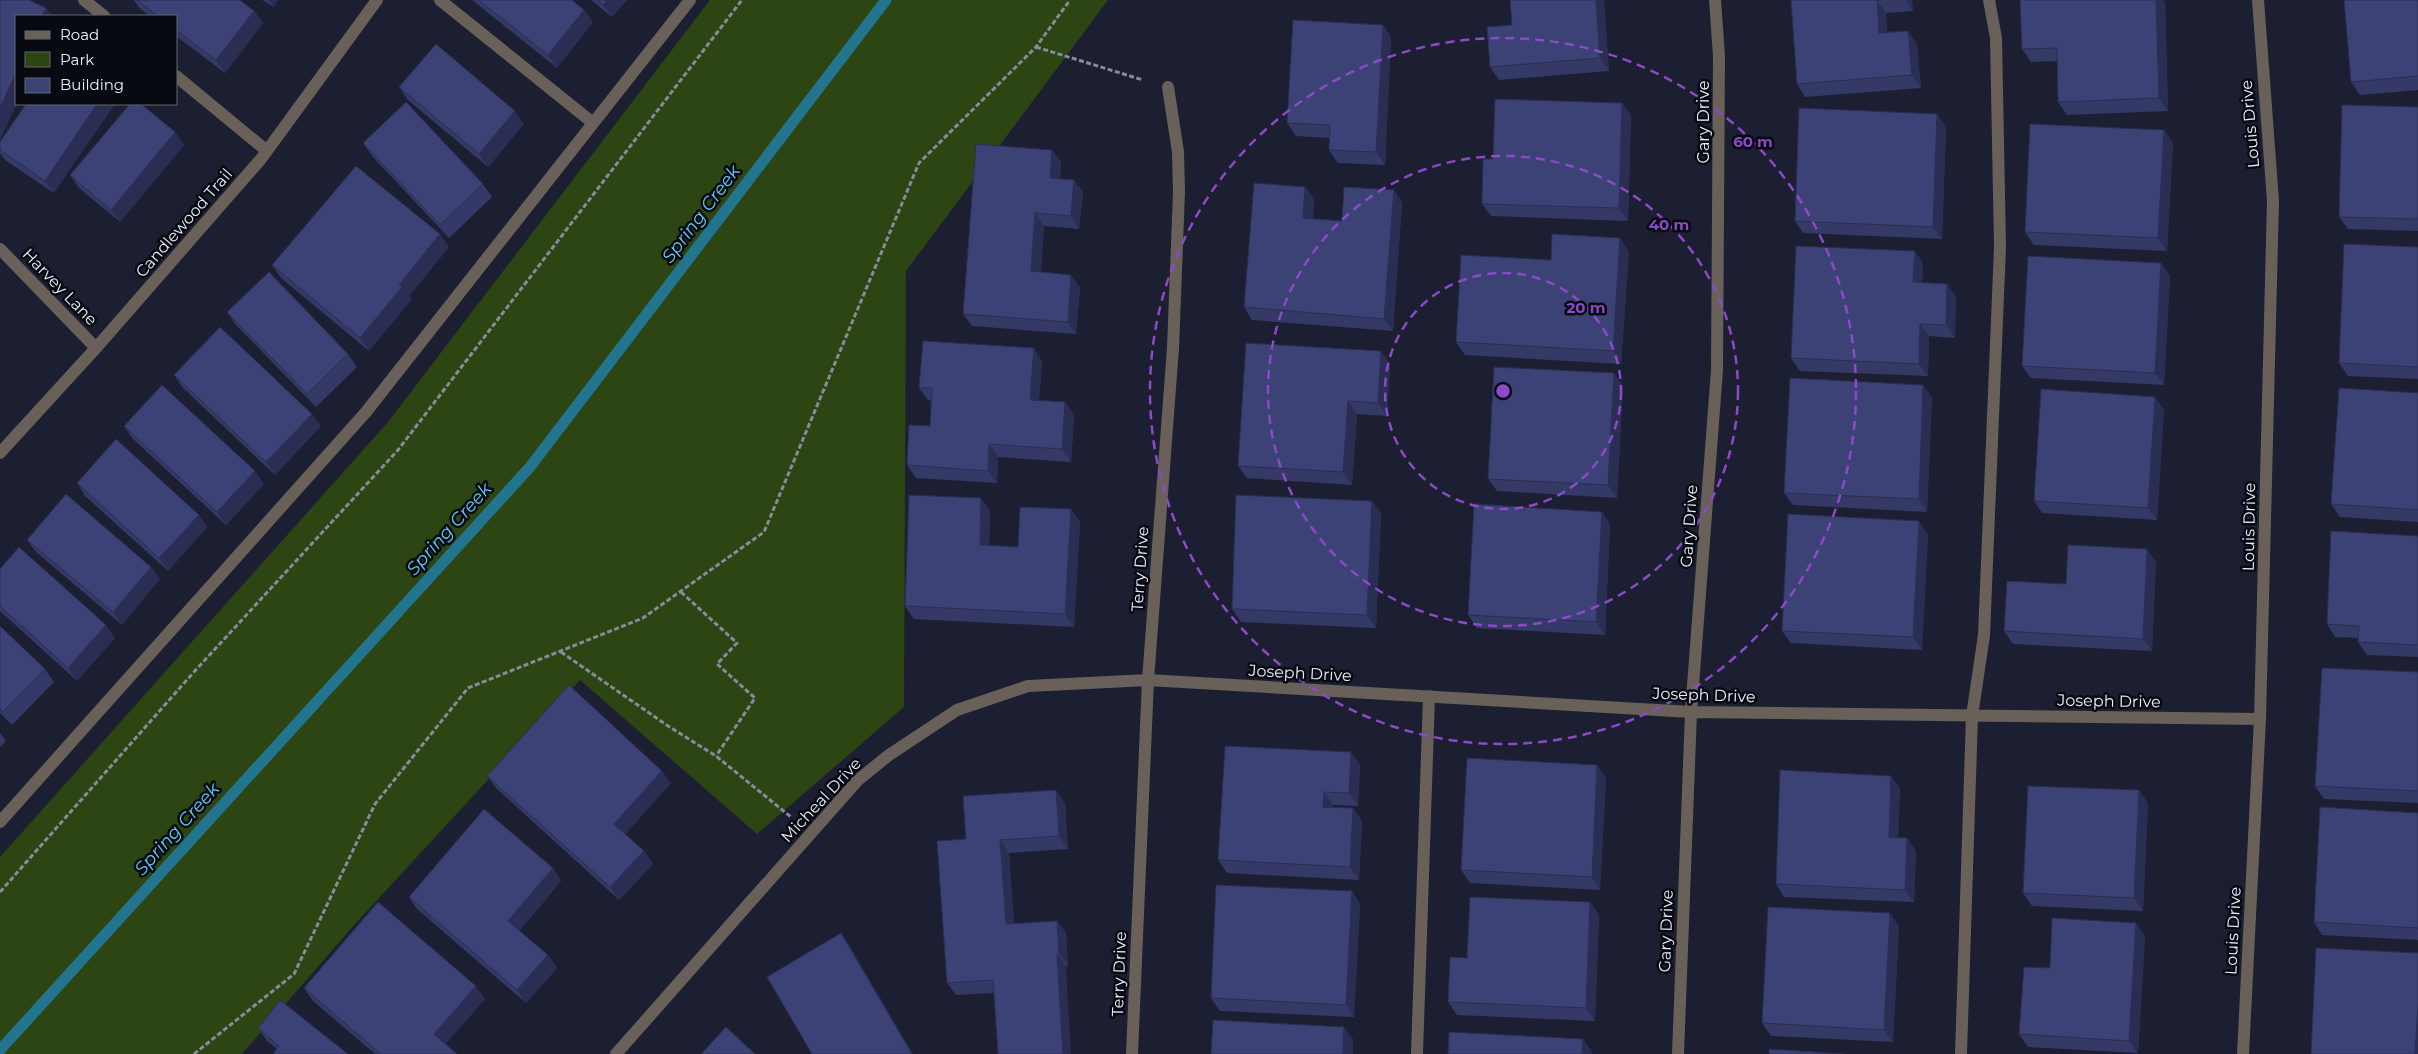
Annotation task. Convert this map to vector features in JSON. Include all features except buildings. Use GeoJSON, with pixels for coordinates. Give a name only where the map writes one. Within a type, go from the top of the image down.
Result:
{"type":"FeatureCollection","features":[{"type":"Feature","properties":{"kind":"street"},"geometry":{"type":"LineString","coordinates":[[84,0],[103,15]]}},
{"type":"Feature","properties":{"kind":"street","name":"Candlewood Trail"},"geometry":{"type":"LineString","coordinates":[[0,453],[220,208],[267,151],[377,0]]}},
{"type":"Feature","properties":{"kind":"street"},"geometry":{"type":"LineString","coordinates":[[440,0],[593,123]]}},
{"type":"Feature","properties":{"kind":"street"},"geometry":{"type":"LineString","coordinates":[[0,822],[366,412],[690,0]]}},
{"type":"Feature","properties":{"kind":"street","name":"Gary Drive"},"geometry":{"type":"LineString","coordinates":[[1678,1054],[1692,712],[1717,370],[1719,56],[1715,0]]}},
{"type":"Feature","properties":{"kind":"street"},"geometry":{"type":"LineString","coordinates":[[1961,1054],[1972,716],[1984,635],[2000,247],[1996,38],[1989,0]]}},
{"type":"Feature","properties":{"kind":"street","name":"Louis Drive"},"geometry":{"type":"LineString","coordinates":[[2243,1054],[2260,719],[2273,201],[2258,0]]}},
{"type":"Feature","properties":{"kind":"street"},"geometry":{"type":"LineString","coordinates":[[178,78],[267,151]]}},
{"type":"Feature","properties":{"kind":"street","name":"Terry Drive"},"geometry":{"type":"LineString","coordinates":[[1132,1054],[1148,680],[1172,348],[1179,192],[1178,152],[1168,87]]}},
{"type":"Feature","properties":{"kind":"street","name":"Harvey Lane"},"geometry":{"type":"LineString","coordinates":[[0,249],[96,348]]}},
{"type":"Feature","properties":{"kind":"street","name":"Joseph Drive"},"geometry":{"type":"LineString","coordinates":[[1148,680],[1692,712],[2260,719]]}},
{"type":"Feature","properties":{"kind":"street","name":"Micheal Drive"},"geometry":{"type":"LineString","coordinates":[[616,1054],[858,780],[889,754],[957,710],[1028,686],[1148,680]]}},
{"type":"Feature","properties":{"kind":"street"},"geometry":{"type":"LineString","coordinates":[[1417,1054],[1429,696]]}},
{"type":"Feature","properties":{"kind":"path"},"geometry":{"type":"LineString","coordinates":[[0,892],[192,674],[398,450],[742,0]]}},
{"type":"Feature","properties":{"kind":"path"},"geometry":{"type":"LineString","coordinates":[[194,1054],[294,974],[375,804],[468,688],[643,618],[764,532],[919,163],[1036,47],[1070,0]]}},
{"type":"Feature","properties":{"kind":"path"},"geometry":{"type":"LineString","coordinates":[[1036,47],[1168,87]]}},
{"type":"Feature","properties":{"kind":"path"},"geometry":{"type":"LineString","coordinates":[[680,592],[737,642],[717,664],[755,698],[716,756]]}},
{"type":"Feature","properties":{"kind":"path"},"geometry":{"type":"LineString","coordinates":[[560,652],[668,726],[716,756],[811,834]]}},
{"type":"Feature","properties":{"kind":"green space"},"geometry":{"type":"Polygon","coordinates":[[[710,0],[1108,0],[906,271],[904,707],[757,834],[580,680],[356,923],[242,1054],[0,1054],[0,857],[388,422],[710,0]]]}},
{"type":"Feature","properties":{"kind":"waterway","name":"Spring Creek"},"geometry":{"type":"LineString","coordinates":[[0,1050],[530,467],[886,0]]}}]}
